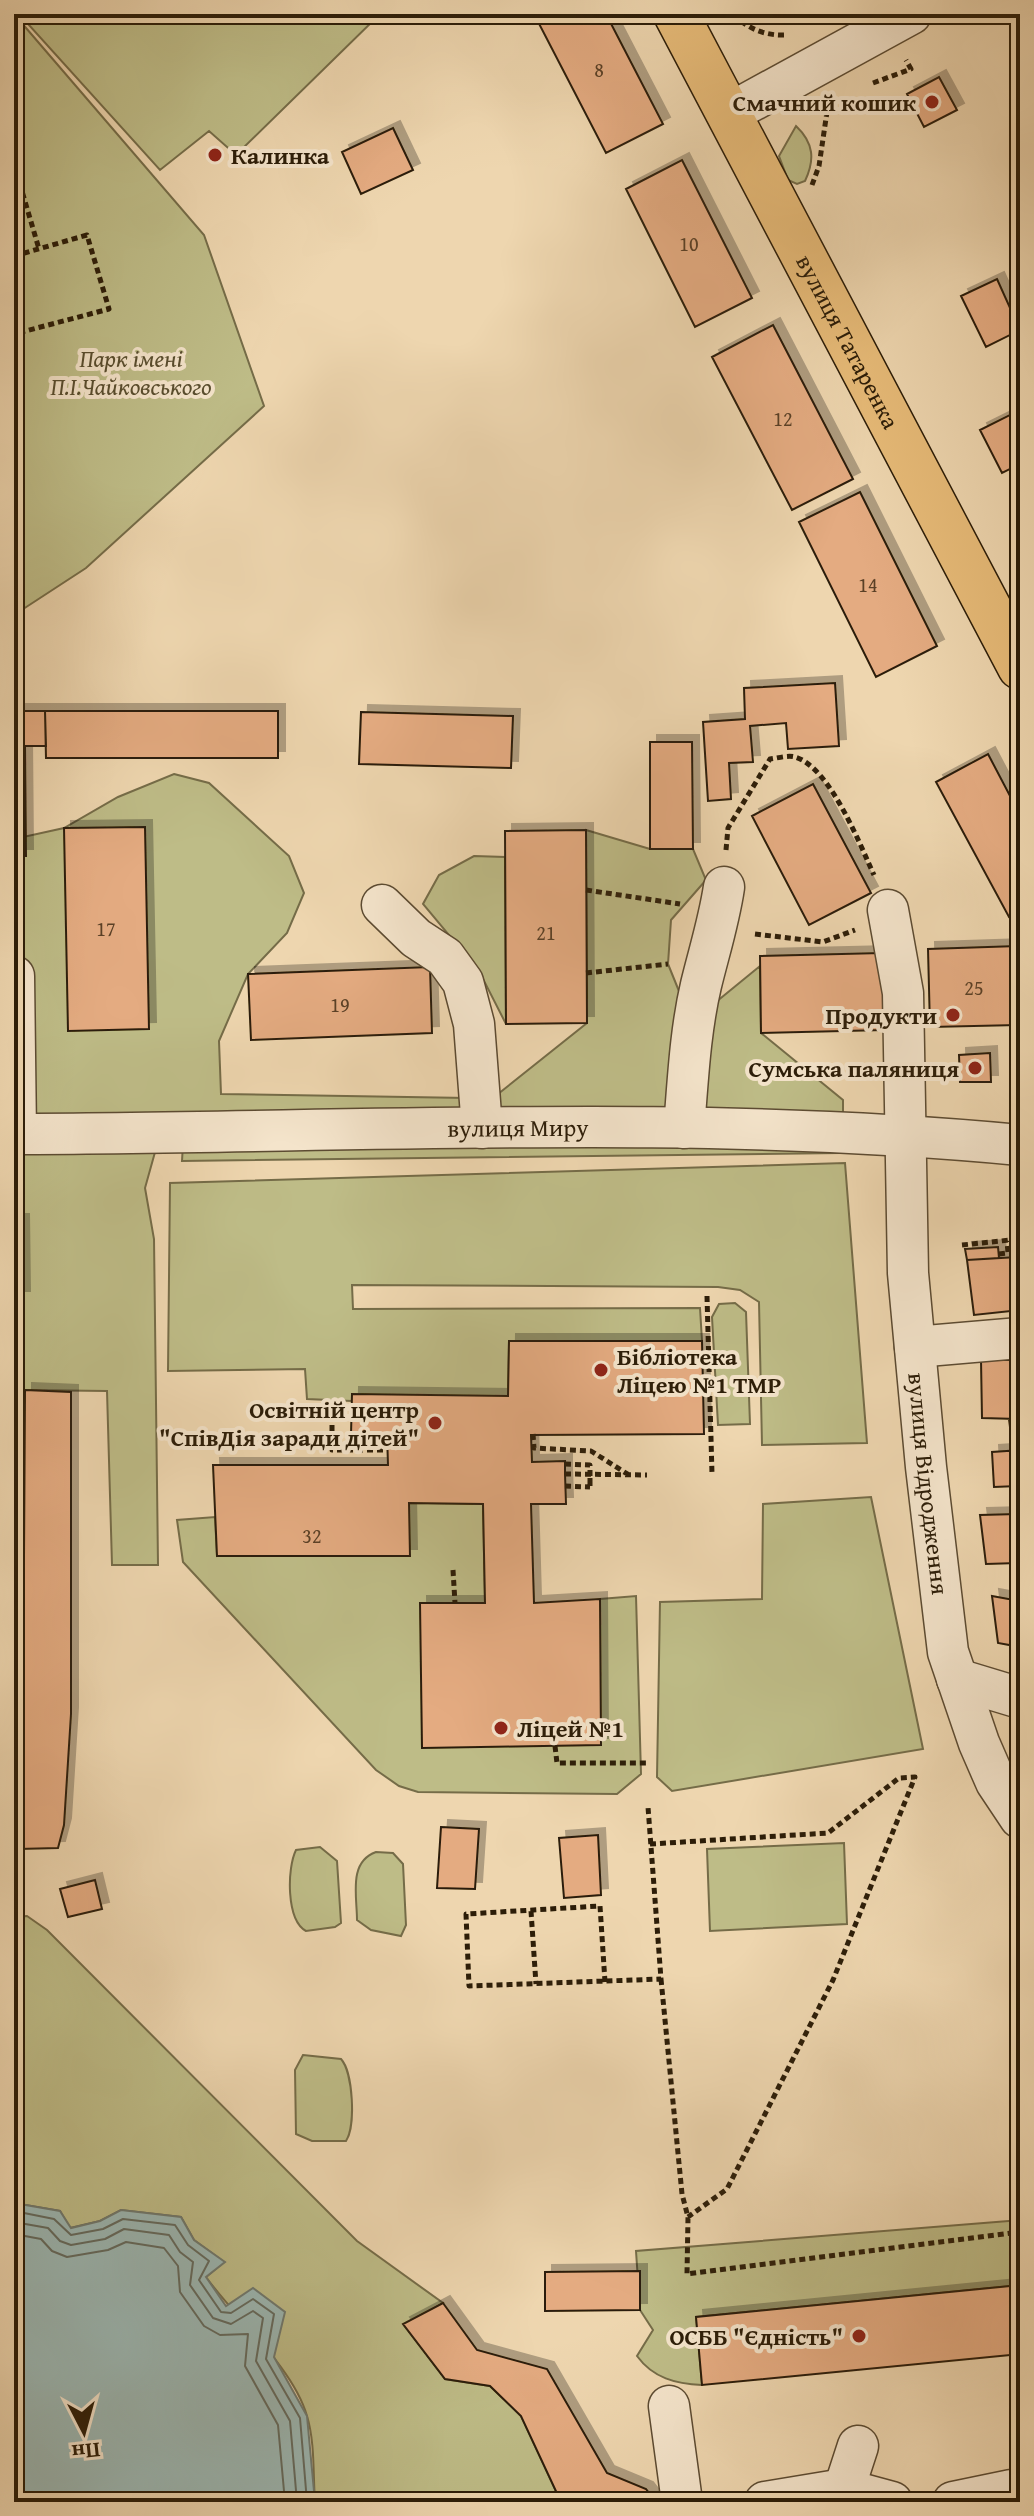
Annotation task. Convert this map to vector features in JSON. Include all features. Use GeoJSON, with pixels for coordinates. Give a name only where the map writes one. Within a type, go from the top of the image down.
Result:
{"type":"FeatureCollection","features":[{"type":"Feature","properties":{"kind":"main road","name":"вулиця Татаренка"},"geometry":{"type":"LineString","coordinates":[[676,14],[1020,667]]}},
{"type":"Feature","properties":{"kind":"street"},"geometry":{"type":"LineString","coordinates":[[728,114],[900,20]]}},
{"type":"Feature","properties":{"kind":"street"},"geometry":{"type":"LineString","coordinates":[[684,1128],[692,1030],[718,930],[724,887]]}},
{"type":"Feature","properties":{"kind":"street"},"geometry":{"type":"LineString","coordinates":[[382,905],[416,938],[445,957],[463,982],[474,1024],[482,1128]]}},
{"type":"Feature","properties":{"kind":"street","name":"вулиця Відродження"},"geometry":{"type":"LineString","coordinates":[[888,910],[903,993],[903,1135],[908,1273],[948,1652],[996,1782],[1020,1818]]}},
{"type":"Feature","properties":{"kind":"street"},"geometry":{"type":"LineString","coordinates":[[14,976],[15,1134]]}},
{"type":"Feature","properties":{"kind":"street","name":"вулиця Миру"},"geometry":{"type":"LineString","coordinates":[[15,1134],[684,1128],[903,1135],[1020,1145]]}},
{"type":"Feature","properties":{"kind":"street"},"geometry":{"type":"LineString","coordinates":[[915,1347],[1020,1338]]}},
{"type":"Feature","properties":{"kind":"street"},"geometry":{"type":"LineString","coordinates":[[957,1679],[1020,1698]]}},
{"type":"Feature","properties":{"kind":"street"},"geometry":{"type":"LineString","coordinates":[[669,2406],[682,2502]]}},
{"type":"Feature","properties":{"kind":"street"},"geometry":{"type":"LineString","coordinates":[[844,2489],[858,2446]]}},
{"type":"Feature","properties":{"kind":"street"},"geometry":{"type":"LineString","coordinates":[[765,2502],[844,2489],[892,2502]]}},
{"type":"Feature","properties":{"kind":"street"},"geometry":{"type":"LineString","coordinates":[[953,2502],[1011,2490]]}},
{"type":"Feature","properties":{"kind":"path"},"geometry":{"type":"LineString","coordinates":[[861,88],[911,69],[900,20]]}},
{"type":"Feature","properties":{"kind":"path"},"geometry":{"type":"LineString","coordinates":[[809,193],[819,166],[829,105],[839,99]]}},
{"type":"Feature","properties":{"kind":"path"},"geometry":{"type":"LineString","coordinates":[[14,164],[39,249]]}},
{"type":"Feature","properties":{"kind":"path"},"geometry":{"type":"LineString","coordinates":[[14,256],[87,235],[109,309],[14,334]]}},
{"type":"Feature","properties":{"kind":"path"},"geometry":{"type":"LineString","coordinates":[[724,887],[728,828],[770,759],[795,757],[813,768],[831,792],[849,823],[888,910]]}},
{"type":"Feature","properties":{"kind":"path"},"geometry":{"type":"LineString","coordinates":[[586,890],[685,904]]}},
{"type":"Feature","properties":{"kind":"path"},"geometry":{"type":"LineString","coordinates":[[962,1245],[1020,1239]]}},
{"type":"Feature","properties":{"kind":"path"},"geometry":{"type":"LineString","coordinates":[[999,1254],[1008,1253],[1007,1241]]}},
{"type":"Feature","properties":{"kind":"path"},"geometry":{"type":"LineString","coordinates":[[707,1296],[712,1474]]}},
{"type":"Feature","properties":{"kind":"path"},"geometry":{"type":"LineString","coordinates":[[332,1415],[332,1450],[387,1450]]}},
{"type":"Feature","properties":{"kind":"path"},"geometry":{"type":"LineString","coordinates":[[533,1434],[534,1448],[591,1451],[629,1475]]}},
{"type":"Feature","properties":{"kind":"path"},"geometry":{"type":"LineString","coordinates":[[565,1464],[590,1465],[590,1487]]}},
{"type":"Feature","properties":{"kind":"path"},"geometry":{"type":"LineString","coordinates":[[565,1474],[647,1475]]}},
{"type":"Feature","properties":{"kind":"path"},"geometry":{"type":"LineString","coordinates":[[590,1475],[590,1487]]}},
{"type":"Feature","properties":{"kind":"path"},"geometry":{"type":"LineString","coordinates":[[565,1486],[590,1487]]}},
{"type":"Feature","properties":{"kind":"path"},"geometry":{"type":"LineString","coordinates":[[453,1570],[455,1603]]}},
{"type":"Feature","properties":{"kind":"path"},"geometry":{"type":"LineString","coordinates":[[555,1746],[557,1763],[648,1763]]}},
{"type":"Feature","properties":{"kind":"path"},"geometry":{"type":"LineString","coordinates":[[650,1844],[828,1833],[899,1778],[915,1777],[833,1980],[727,2189],[688,2217]]}},
{"type":"Feature","properties":{"kind":"path"},"geometry":{"type":"LineString","coordinates":[[648,1807],[661,1979],[682,2194],[688,2217],[687,2274],[1020,2232]]}},
{"type":"Feature","properties":{"kind":"path"},"geometry":{"type":"LineString","coordinates":[[605,1982],[600,1906],[466,1914],[469,1986],[605,1982],[661,1979]]}},
{"type":"Feature","properties":{"kind":"path"},"geometry":{"type":"LineString","coordinates":[[531,1911],[536,1984]]}},
{"type":"Feature","properties":{"kind":"green space","name":"Парк імені П.І.Чайковського"},"geometry":{"type":"Polygon","coordinates":[[[14,14],[204,235],[264,406],[86,568],[14,615],[14,14]]]}},
{"type":"Feature","properties":{"kind":"green space","name":"Калинка"},"geometry":{"type":"Polygon","coordinates":[[[19,14],[378,16],[236,155],[209,131],[160,170],[19,14]]]}},
{"type":"Feature","properties":{"kind":"green space"},"geometry":{"type":"Polygon","coordinates":[[[796,126],[811,152],[805,181],[797,184],[788,180],[779,156],[796,126]]]}},
{"type":"Feature","properties":{"kind":"green space"},"geometry":{"type":"Polygon","coordinates":[[[174,774],[209,783],[289,856],[304,893],[287,933],[248,974],[219,1041],[221,1094],[468,1098],[469,1118],[31,1123],[14,1037],[14,839],[64,828],[118,797],[174,774]]]}},
{"type":"Feature","properties":{"kind":"green space"},"geometry":{"type":"Polygon","coordinates":[[[586,830],[650,849],[693,849],[706,880],[671,920],[668,964],[685,1006],[671,1118],[493,1117],[493,1098],[587,1023],[586,830]]]}},
{"type":"Feature","properties":{"kind":"green space"},"geometry":{"type":"Polygon","coordinates":[[[474,856],[505,857],[506,1024],[479,971],[423,904],[439,875],[474,856]]]}},
{"type":"Feature","properties":{"kind":"green space"},"geometry":{"type":"Polygon","coordinates":[[[760,966],[761,1033],[843,1100],[843,1118],[699,1117],[705,1011],[760,966]]]}},
{"type":"Feature","properties":{"kind":"green space"},"geometry":{"type":"Polygon","coordinates":[[[840,1137],[840,1153],[182,1161],[183,1144],[840,1137]]]}},
{"type":"Feature","properties":{"kind":"green space"},"geometry":{"type":"Polygon","coordinates":[[[14,1145],[157,1145],[145,1188],[154,1239],[158,1565],[112,1565],[107,1391],[25,1390],[14,1439],[14,1145]]]}},
{"type":"Feature","properties":{"kind":"green space"},"geometry":{"type":"Polygon","coordinates":[[[845,1163],[867,1443],[762,1445],[759,1302],[740,1290],[718,1287],[352,1285],[353,1309],[700,1308],[702,1341],[509,1341],[508,1396],[352,1401],[307,1399],[305,1369],[168,1371],[170,1183],[845,1163]]]}},
{"type":"Feature","properties":{"kind":"green space"},"geometry":{"type":"Polygon","coordinates":[[[735,1303],[746,1312],[750,1424],[718,1425],[712,1317],[719,1304],[735,1303]]]}},
{"type":"Feature","properties":{"kind":"green space"},"geometry":{"type":"Polygon","coordinates":[[[871,1497],[923,1749],[672,1791],[657,1777],[660,1602],[762,1599],[763,1504],[871,1497]]]}},
{"type":"Feature","properties":{"kind":"green space"},"geometry":{"type":"Polygon","coordinates":[[[409,1503],[483,1504],[485,1603],[422,1748],[600,1599],[636,1596],[641,1774],[617,1794],[418,1792],[399,1786],[376,1770],[183,1562],[177,1520],[215,1517],[217,1556],[409,1503]]]}},
{"type":"Feature","properties":{"kind":"green space"},"geometry":{"type":"Polygon","coordinates":[[[844,1843],[847,1924],[710,1931],[707,1849],[844,1843]]]}},
{"type":"Feature","properties":{"kind":"green space"},"geometry":{"type":"Polygon","coordinates":[[[320,1847],[337,1861],[341,1923],[335,1927],[306,1931],[299,1925],[292,1905],[291,1869],[296,1850],[320,1847]]]}},
{"type":"Feature","properties":{"kind":"green space"},"geometry":{"type":"Polygon","coordinates":[[[376,1852],[393,1853],[403,1864],[406,1925],[401,1936],[371,1930],[357,1920],[358,1872],[361,1863],[376,1852]]]}},
{"type":"Feature","properties":{"kind":"green space"},"geometry":{"type":"Polygon","coordinates":[[[27,1916],[47,1930],[357,2241],[443,2303],[404,2325],[445,2379],[490,2386],[521,2416],[561,2502],[315,2502],[311,2437],[300,2398],[277,2362],[206,2277],[224,2262],[194,2240],[181,2217],[121,2210],[100,2221],[70,2228],[60,2211],[14,2203],[14,1917],[27,1916]]]}},
{"type":"Feature","properties":{"kind":"green space"},"geometry":{"type":"Polygon","coordinates":[[[303,2055],[341,2059],[345,2066],[352,2112],[346,2141],[312,2141],[296,2134],[295,2070],[303,2055]]]}},
{"type":"Feature","properties":{"kind":"green space"},"geometry":{"type":"Polygon","coordinates":[[[1020,2220],[1020,2285],[696,2317],[702,2385],[658,2375],[637,2356],[653,2330],[640,2310],[636,2251],[1020,2220]]]}},
{"type":"Feature","properties":{"kind":"water"},"geometry":{"type":"Polygon","coordinates":[[[14,2203],[60,2211],[71,2228],[100,2221],[121,2210],[181,2217],[194,2240],[225,2262],[206,2277],[226,2306],[253,2288],[285,2312],[274,2357],[307,2416],[315,2502],[14,2502],[14,2203]]]}},
{"type":"Feature","properties":{"kind":"building"},"geometry":{"type":"Polygon","coordinates":[[[534,14],[606,14],[663,124],[606,153],[534,14]]]}},
{"type":"Feature","properties":{"kind":"building","name":"Смачний кошик"},"geometry":{"type":"Polygon","coordinates":[[[939,77],[957,110],[924,127],[907,94],[939,77]]]}},
{"type":"Feature","properties":{"kind":"building"},"geometry":{"type":"Polygon","coordinates":[[[393,128],[413,170],[361,194],[342,152],[393,128]]]}},
{"type":"Feature","properties":{"kind":"building"},"geometry":{"type":"Polygon","coordinates":[[[682,160],[752,298],[695,327],[626,189],[682,160]]]}},
{"type":"Feature","properties":{"kind":"building"},"geometry":{"type":"Polygon","coordinates":[[[997,279],[1020,330],[986,347],[961,296],[997,279]]]}},
{"type":"Feature","properties":{"kind":"building"},"geometry":{"type":"Polygon","coordinates":[[[773,325],[853,479],[792,510],[712,357],[773,325]]]}},
{"type":"Feature","properties":{"kind":"building"},"geometry":{"type":"Polygon","coordinates":[[[1020,410],[1020,464],[1002,473],[980,430],[1020,410]]]}},
{"type":"Feature","properties":{"kind":"building"},"geometry":{"type":"Polygon","coordinates":[[[860,492],[937,646],[876,677],[799,522],[860,492]]]}},
{"type":"Feature","properties":{"kind":"building"},"geometry":{"type":"Polygon","coordinates":[[[835,683],[839,746],[788,749],[786,723],[750,726],[753,762],[729,763],[731,799],[708,801],[703,722],[745,719],[744,688],[835,683]]]}},
{"type":"Feature","properties":{"kind":"building"},"geometry":{"type":"Polygon","coordinates":[[[14,711],[45,711],[46,746],[25,746],[26,856],[14,856],[14,711]]]}},
{"type":"Feature","properties":{"kind":"building"},"geometry":{"type":"Polygon","coordinates":[[[45,711],[278,711],[278,758],[46,758],[45,711]]]}},
{"type":"Feature","properties":{"kind":"building"},"geometry":{"type":"Polygon","coordinates":[[[361,712],[513,716],[511,768],[359,764],[361,712]]]}},
{"type":"Feature","properties":{"kind":"building"},"geometry":{"type":"Polygon","coordinates":[[[650,742],[692,742],[693,849],[650,849],[650,742]]]}},
{"type":"Feature","properties":{"kind":"building"},"geometry":{"type":"Polygon","coordinates":[[[988,754],[1020,815],[1020,911],[1009,917],[936,782],[988,754]]]}},
{"type":"Feature","properties":{"kind":"building"},"geometry":{"type":"Polygon","coordinates":[[[813,784],[871,893],[809,925],[752,816],[813,784]]]}},
{"type":"Feature","properties":{"kind":"building"},"geometry":{"type":"Polygon","coordinates":[[[145,827],[149,1029],[68,1031],[64,828],[145,827]]]}},
{"type":"Feature","properties":{"kind":"building"},"geometry":{"type":"Polygon","coordinates":[[[586,830],[587,1023],[506,1024],[505,831],[586,830]]]}},
{"type":"Feature","properties":{"kind":"building"},"geometry":{"type":"Polygon","coordinates":[[[1020,946],[1020,1025],[930,1027],[928,949],[1020,946]]]}},
{"type":"Feature","properties":{"kind":"building"},"geometry":{"type":"Polygon","coordinates":[[[882,953],[884,1030],[761,1033],[760,956],[882,953]]]}},
{"type":"Feature","properties":{"kind":"building"},"geometry":{"type":"Polygon","coordinates":[[[430,967],[432,1033],[251,1040],[248,974],[430,967]]]}},
{"type":"Feature","properties":{"kind":"building","name":"Сумська паляниця"},"geometry":{"type":"Polygon","coordinates":[[[990,1053],[991,1082],[960,1082],[959,1055],[990,1053]]]}},
{"type":"Feature","properties":{"kind":"building"},"geometry":{"type":"Polygon","coordinates":[[[14,1221],[22,1221],[23,1298],[14,1298],[14,1221]]]}},
{"type":"Feature","properties":{"kind":"building"},"geometry":{"type":"Polygon","coordinates":[[[998,1247],[999,1258],[967,1260],[965,1249],[998,1247]]]}},
{"type":"Feature","properties":{"kind":"building"},"geometry":{"type":"Polygon","coordinates":[[[1020,1257],[1020,1310],[974,1315],[967,1260],[1020,1257]]]}},
{"type":"Feature","properties":{"kind":"building"},"geometry":{"type":"Polygon","coordinates":[[[509,1341],[702,1341],[704,1434],[531,1435],[532,1462],[565,1461],[566,1504],[531,1504],[534,1603],[600,1599],[601,1745],[422,1748],[420,1603],[485,1603],[483,1504],[409,1503],[410,1556],[217,1556],[213,1465],[388,1465],[387,1434],[351,1435],[352,1394],[508,1396],[509,1341]]]}},
{"type":"Feature","properties":{"kind":"building"},"geometry":{"type":"Polygon","coordinates":[[[981,1360],[1020,1360],[1020,1419],[982,1418],[981,1360]]]}},
{"type":"Feature","properties":{"kind":"building"},"geometry":{"type":"Polygon","coordinates":[[[25,1390],[71,1392],[71,1714],[64,1825],[58,1848],[18,1849],[23,1720],[25,1390]]]}},
{"type":"Feature","properties":{"kind":"building"},"geometry":{"type":"Polygon","coordinates":[[[1009,1419],[1020,1419],[1020,1450],[1013,1451],[1009,1419]]]}},
{"type":"Feature","properties":{"kind":"building"},"geometry":{"type":"Polygon","coordinates":[[[1020,1450],[1020,1486],[994,1487],[992,1452],[1020,1450]]]}},
{"type":"Feature","properties":{"kind":"building"},"geometry":{"type":"Polygon","coordinates":[[[1020,1514],[1020,1563],[986,1564],[980,1515],[1020,1514]]]}},
{"type":"Feature","properties":{"kind":"building"},"geometry":{"type":"Polygon","coordinates":[[[992,1596],[1020,1601],[1020,1647],[998,1643],[992,1596]]]}},
{"type":"Feature","properties":{"kind":"building"},"geometry":{"type":"Polygon","coordinates":[[[441,1827],[479,1829],[475,1889],[437,1888],[441,1827]]]}},
{"type":"Feature","properties":{"kind":"building"},"geometry":{"type":"Polygon","coordinates":[[[598,1835],[601,1895],[564,1898],[559,1838],[598,1835]]]}},
{"type":"Feature","properties":{"kind":"building"},"geometry":{"type":"Polygon","coordinates":[[[95,1880],[102,1909],[68,1917],[60,1889],[95,1880]]]}},
{"type":"Feature","properties":{"kind":"building"},"geometry":{"type":"Polygon","coordinates":[[[640,2271],[640,2310],[545,2311],[545,2272],[640,2271]]]}},
{"type":"Feature","properties":{"kind":"building","name":"ОСББ \"Єдність\""},"geometry":{"type":"Polygon","coordinates":[[[1020,2285],[1020,2354],[702,2385],[696,2317],[1020,2285]]]}},
{"type":"Feature","properties":{"kind":"building"},"geometry":{"type":"Polygon","coordinates":[[[443,2303],[477,2350],[547,2369],[607,2473],[646,2489],[656,2502],[561,2502],[521,2416],[490,2386],[445,2379],[403,2324],[443,2303]]]}},
{"type":"Feature","properties":{"kind":"place","name":"Смачний кошик"},"geometry":{"type":"Point","coordinates":[932,102]}},
{"type":"Feature","properties":{"kind":"place","name":"Калинка"},"geometry":{"type":"Point","coordinates":[215,155]}},
{"type":"Feature","properties":{"kind":"place","name":"Продукти"},"geometry":{"type":"Point","coordinates":[953,1015]}},
{"type":"Feature","properties":{"kind":"place","name":"Сумська паляниця"},"geometry":{"type":"Point","coordinates":[975,1068]}},
{"type":"Feature","properties":{"kind":"place","name":"Бібліотека Ліцею №1 ТМР"},"geometry":{"type":"Point","coordinates":[601,1370]}},
{"type":"Feature","properties":{"kind":"place","name":"Освітній центр \"СпівДія заради дітей\""},"geometry":{"type":"Point","coordinates":[435,1423]}},
{"type":"Feature","properties":{"kind":"place","name":"Ліцей №1"},"geometry":{"type":"Point","coordinates":[501,1728]}},
{"type":"Feature","properties":{"kind":"place","name":"ОСББ \"Єдність\""},"geometry":{"type":"Point","coordinates":[859,2336]}}]}
